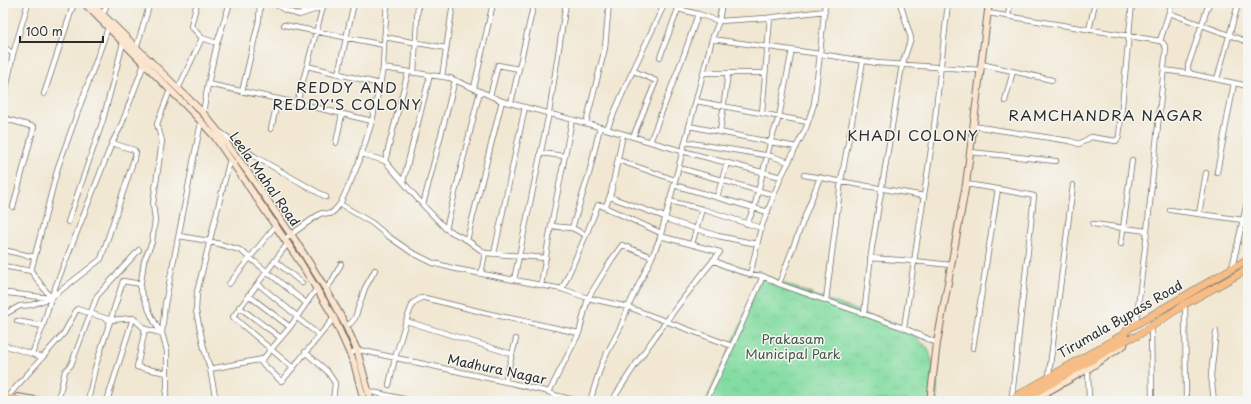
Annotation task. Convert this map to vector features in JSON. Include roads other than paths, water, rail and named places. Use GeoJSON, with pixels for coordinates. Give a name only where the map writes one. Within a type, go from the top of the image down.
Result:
{"type":"FeatureCollection","features":[{"type":"Feature","properties":{"kind":"main road","name":"Leela Mahal Road"},"geometry":{"type":"LineString","coordinates":[[84,3],[109,24],[135,51],[144,64],[201,122],[230,159],[287,241],[334,318],[354,363],[364,401]]}},
{"type":"Feature","properties":{"kind":"main road","name":"Leela Mahal Road"},"geometry":{"type":"LineString","coordinates":[[91,3],[103,15],[123,42],[178,89],[217,130],[291,235],[326,289],[346,326],[357,350],[371,401]]}},
{"type":"Feature","properties":{"kind":"main road"},"geometry":{"type":"LineString","coordinates":[[930,401],[937,343],[966,184],[989,3]]}},
{"type":"Feature","properties":{"kind":"main road","name":"Tirumala Bypass Road"},"geometry":{"type":"LineString","coordinates":[[1031,401],[1088,369],[1130,334],[1136,324],[1248,259]]}},
{"type":"Feature","properties":{"kind":"main road","name":"Tirumala Bypass Road"},"geometry":{"type":"LineString","coordinates":[[1004,401],[1010,399],[1049,374],[1130,334],[1151,327],[1185,304],[1248,269]]}},
{"type":"Feature","properties":{"kind":"main road"},"geometry":{"type":"LineString","coordinates":[[1010,399],[1078,360],[1130,334]]}},
{"type":"Feature","properties":{"kind":"main road"},"geometry":{"type":"LineString","coordinates":[[1021,401],[1130,334]]}},
{"type":"Feature","properties":{"kind":"main road"},"geometry":{"type":"LineString","coordinates":[[5,396],[24,401]]}},
{"type":"Feature","properties":{"kind":"main road"},"geometry":{"type":"LineString","coordinates":[[5,396],[40,401]]}},
{"type":"Feature","properties":{"kind":"street"},"geometry":{"type":"LineString","coordinates":[[3,105],[13,54],[28,3]]}},
{"type":"Feature","properties":{"kind":"street"},"geometry":{"type":"LineString","coordinates":[[44,94],[74,3]]}},
{"type":"Feature","properties":{"kind":"street"},"geometry":{"type":"LineString","coordinates":[[103,15],[107,3]]}},
{"type":"Feature","properties":{"kind":"street"},"geometry":{"type":"LineString","coordinates":[[135,51],[150,3]]}},
{"type":"Feature","properties":{"kind":"street"},"geometry":{"type":"LineString","coordinates":[[197,3],[191,26],[202,38],[217,43]]}},
{"type":"Feature","properties":{"kind":"street"},"geometry":{"type":"LineString","coordinates":[[202,113],[217,43],[230,3]]}},
{"type":"Feature","properties":{"kind":"street"},"geometry":{"type":"LineString","coordinates":[[242,92],[259,20],[260,3]]}},
{"type":"Feature","properties":{"kind":"street"},"geometry":{"type":"LineString","coordinates":[[273,3],[281,5],[299,15],[324,5]]}},
{"type":"Feature","properties":{"kind":"street"},"geometry":{"type":"LineString","coordinates":[[302,14],[306,3]]}},
{"type":"Feature","properties":{"kind":"street"},"geometry":{"type":"LineString","coordinates":[[338,74],[354,3]]}},
{"type":"Feature","properties":{"kind":"street"},"geometry":{"type":"LineString","coordinates":[[293,368],[233,318],[233,316],[275,261],[291,235],[318,215],[322,213],[330,214],[340,204],[359,162],[372,121],[383,68],[387,3]]}},
{"type":"Feature","properties":{"kind":"street"},"geometry":{"type":"LineString","coordinates":[[414,73],[418,3]]}},
{"type":"Feature","properties":{"kind":"street"},"geometry":{"type":"LineString","coordinates":[[442,77],[453,3]]}},
{"type":"Feature","properties":{"kind":"street"},"geometry":{"type":"LineString","coordinates":[[474,88],[493,3]]}},
{"type":"Feature","properties":{"kind":"street"},"geometry":{"type":"LineString","coordinates":[[511,103],[534,3]]}},
{"type":"Feature","properties":{"kind":"street"},"geometry":{"type":"LineString","coordinates":[[514,280],[549,113],[566,3]]}},
{"type":"Feature","properties":{"kind":"street"},"geometry":{"type":"LineString","coordinates":[[586,123],[605,48],[609,3]]}},
{"type":"Feature","properties":{"kind":"street"},"geometry":{"type":"LineString","coordinates":[[607,129],[664,3]]}},
{"type":"Feature","properties":{"kind":"street"},"geometry":{"type":"LineString","coordinates":[[681,10],[683,3]]}},
{"type":"Feature","properties":{"kind":"street"},"geometry":{"type":"LineString","coordinates":[[590,401],[602,363],[622,326],[628,307],[652,257],[660,234],[712,39],[719,21],[722,3]]}},
{"type":"Feature","properties":{"kind":"street"},"geometry":{"type":"LineString","coordinates":[[750,275],[761,228],[781,178],[808,122],[814,104],[826,3]]}},
{"type":"Feature","properties":{"kind":"street"},"geometry":{"type":"LineString","coordinates":[[864,314],[870,258],[902,64],[912,38],[900,3]]}},
{"type":"Feature","properties":{"kind":"street"},"geometry":{"type":"LineString","coordinates":[[904,328],[933,136],[948,3]]}},
{"type":"Feature","properties":{"kind":"street"},"geometry":{"type":"LineString","coordinates":[[1008,16],[1010,3]]}},
{"type":"Feature","properties":{"kind":"street"},"geometry":{"type":"LineString","coordinates":[[1089,30],[1095,3]]}},
{"type":"Feature","properties":{"kind":"street"},"geometry":{"type":"LineString","coordinates":[[973,126],[1070,141],[1079,144],[1091,137],[1116,141],[1118,140],[1132,3]]}},
{"type":"Feature","properties":{"kind":"street"},"geometry":{"type":"LineString","coordinates":[[1160,41],[1172,3]]}},
{"type":"Feature","properties":{"kind":"street"},"geometry":{"type":"LineString","coordinates":[[1192,74],[1188,71],[1188,66],[1209,3]]}},
{"type":"Feature","properties":{"kind":"street"},"geometry":{"type":"LineString","coordinates":[[297,103],[324,5]]}},
{"type":"Feature","properties":{"kind":"street"},"geometry":{"type":"LineString","coordinates":[[1216,79],[1237,8]]}},
{"type":"Feature","properties":{"kind":"street"},"geometry":{"type":"LineString","coordinates":[[660,57],[678,9],[719,21],[770,18],[825,11]]}},
{"type":"Feature","properties":{"kind":"street"},"geometry":{"type":"LineString","coordinates":[[988,13],[1160,41],[1166,48],[1136,324]]}},
{"type":"Feature","properties":{"kind":"street"},"geometry":{"type":"LineString","coordinates":[[1169,13],[1248,42]]}},
{"type":"Feature","properties":{"kind":"street"},"geometry":{"type":"LineString","coordinates":[[650,142],[698,14]]}},
{"type":"Feature","properties":{"kind":"street"},"geometry":{"type":"LineString","coordinates":[[762,113],[770,18]]}},
{"type":"Feature","properties":{"kind":"street"},"geometry":{"type":"LineString","coordinates":[[31,271],[58,167],[109,24]]}},
{"type":"Feature","properties":{"kind":"street"},"geometry":{"type":"LineString","coordinates":[[284,25],[384,45]]}},
{"type":"Feature","properties":{"kind":"street"},"geometry":{"type":"LineString","coordinates":[[384,37],[446,48]]}},
{"type":"Feature","properties":{"kind":"street"},"geometry":{"type":"LineString","coordinates":[[178,89],[202,38]]}},
{"type":"Feature","properties":{"kind":"street"},"geometry":{"type":"LineString","coordinates":[[712,39],[863,61],[941,67],[981,67],[1013,71],[1052,80]]}},
{"type":"Feature","properties":{"kind":"street"},"geometry":{"type":"LineString","coordinates":[[68,222],[103,120],[123,42]]}},
{"type":"Feature","properties":{"kind":"street"},"geometry":{"type":"LineString","coordinates":[[3,46],[13,54]]}},
{"type":"Feature","properties":{"kind":"street"},"geometry":{"type":"LineString","coordinates":[[747,224],[754,208],[770,142],[779,117],[792,50]]}},
{"type":"Feature","properties":{"kind":"street"},"geometry":{"type":"LineString","coordinates":[[826,300],[841,182],[863,61]]}},
{"type":"Feature","properties":{"kind":"street"},"geometry":{"type":"LineString","coordinates":[[32,354],[43,326],[51,298],[112,143],[121,126],[144,64]]}},
{"type":"Feature","properties":{"kind":"street"},"geometry":{"type":"LineString","coordinates":[[490,96],[498,65],[519,69]]}},
{"type":"Feature","properties":{"kind":"street"},"geometry":{"type":"LineString","coordinates":[[307,66],[380,84]]}},
{"type":"Feature","properties":{"kind":"street"},"geometry":{"type":"LineString","coordinates":[[383,68],[455,80],[502,101],[781,178]]}},
{"type":"Feature","properties":{"kind":"street"},"geometry":{"type":"LineString","coordinates":[[1164,70],[1192,74],[1248,86]]}},
{"type":"Feature","properties":{"kind":"street"},"geometry":{"type":"LineString","coordinates":[[633,137],[656,81],[634,71]]}},
{"type":"Feature","properties":{"kind":"street"},"geometry":{"type":"LineString","coordinates":[[1005,101],[1013,71]]}},
{"type":"Feature","properties":{"kind":"street"},"geometry":{"type":"LineString","coordinates":[[384,161],[408,72]]}},
{"type":"Feature","properties":{"kind":"street"},"geometry":{"type":"LineString","coordinates":[[703,72],[765,73]]}},
{"type":"Feature","properties":{"kind":"street"},"geometry":{"type":"LineString","coordinates":[[720,132],[728,73]]}},
{"type":"Feature","properties":{"kind":"street"},"geometry":{"type":"LineString","coordinates":[[403,182],[430,75]]}},
{"type":"Feature","properties":{"kind":"street"},"geometry":{"type":"LineString","coordinates":[[423,206],[455,80]]}},
{"type":"Feature","properties":{"kind":"street"},"geometry":{"type":"LineString","coordinates":[[1217,172],[1234,83]]}},
{"type":"Feature","properties":{"kind":"street"},"geometry":{"type":"LineString","coordinates":[[208,84],[372,121]]}},
{"type":"Feature","properties":{"kind":"street"},"geometry":{"type":"LineString","coordinates":[[165,401],[167,388],[167,351],[161,333],[152,317],[140,289],[144,261],[152,242],[155,220],[153,204],[162,141],[157,124],[170,90]]}},
{"type":"Feature","properties":{"kind":"street"},"geometry":{"type":"LineString","coordinates":[[446,229],[480,91]]}},
{"type":"Feature","properties":{"kind":"street"},"geometry":{"type":"LineString","coordinates":[[271,129],[278,99]]}},
{"type":"Feature","properties":{"kind":"street"},"geometry":{"type":"LineString","coordinates":[[467,240],[502,101]]}},
{"type":"Feature","properties":{"kind":"street"},"geometry":{"type":"LineString","coordinates":[[696,101],[808,122]]}},
{"type":"Feature","properties":{"kind":"street"},"geometry":{"type":"LineString","coordinates":[[494,254],[525,107]]}},
{"type":"Feature","properties":{"kind":"street"},"geometry":{"type":"LineString","coordinates":[[336,142],[342,114]]}},
{"type":"Feature","properties":{"kind":"street"},"geometry":{"type":"LineString","coordinates":[[3,118],[34,127],[13,207]]}},
{"type":"Feature","properties":{"kind":"street"},"geometry":{"type":"LineString","coordinates":[[541,285],[572,120]]}},
{"type":"Feature","properties":{"kind":"street"},"geometry":{"type":"LineString","coordinates":[[161,333],[165,304],[201,122]]}},
{"type":"Feature","properties":{"kind":"street"},"geometry":{"type":"LineString","coordinates":[[689,126],[796,147]]}},
{"type":"Feature","properties":{"kind":"street"},"geometry":{"type":"LineString","coordinates":[[572,228],[589,174],[600,127]]}},
{"type":"Feature","properties":{"kind":"street"},"geometry":{"type":"LineString","coordinates":[[211,134],[217,130],[254,156],[326,197]]}},
{"type":"Feature","properties":{"kind":"street"},"geometry":{"type":"LineString","coordinates":[[598,205],[606,206],[610,197],[623,134]]}},
{"type":"Feature","properties":{"kind":"street"},"geometry":{"type":"LineString","coordinates":[[685,142],[767,156],[789,162]]}},
{"type":"Feature","properties":{"kind":"street"},"geometry":{"type":"LineString","coordinates":[[3,315],[20,306],[31,306],[51,298],[101,258],[136,153],[134,150],[112,143]]}},
{"type":"Feature","properties":{"kind":"street"},"geometry":{"type":"LineString","coordinates":[[970,152],[1056,161]]}},
{"type":"Feature","properties":{"kind":"street"},"geometry":{"type":"LineString","coordinates":[[540,153],[565,156]]}},
{"type":"Feature","properties":{"kind":"street"},"geometry":{"type":"LineString","coordinates":[[362,154],[384,161],[423,206],[446,229],[467,240],[485,253],[546,258]]}},
{"type":"Feature","properties":{"kind":"street"},"geometry":{"type":"LineString","coordinates":[[216,401],[196,311],[197,292],[230,159]]}},
{"type":"Feature","properties":{"kind":"street"},"geometry":{"type":"LineString","coordinates":[[618,160],[717,197],[768,212]]}},
{"type":"Feature","properties":{"kind":"street"},"geometry":{"type":"LineString","coordinates":[[1121,244],[1132,160]]}},
{"type":"Feature","properties":{"kind":"street"},"geometry":{"type":"LineString","coordinates":[[717,197],[727,163]]}},
{"type":"Feature","properties":{"kind":"street"},"geometry":{"type":"LineString","coordinates":[[683,169],[774,195]]}},
{"type":"Feature","properties":{"kind":"street"},"geometry":{"type":"LineString","coordinates":[[1199,214],[1206,174]]}},
{"type":"Feature","properties":{"kind":"street"},"geometry":{"type":"LineString","coordinates":[[804,175],[924,196]]}},
{"type":"Feature","properties":{"kind":"street"},"geometry":{"type":"LineString","coordinates":[[780,284],[820,177]]}},
{"type":"Feature","properties":{"kind":"street"},"geometry":{"type":"LineString","coordinates":[[966,184],[1034,196],[1010,399]]}},
{"type":"Feature","properties":{"kind":"street"},"geometry":{"type":"LineString","coordinates":[[1049,374],[1073,186]]}},
{"type":"Feature","properties":{"kind":"street"},"geometry":{"type":"LineString","coordinates":[[973,348],[998,189]]}},
{"type":"Feature","properties":{"kind":"street"},"geometry":{"type":"LineString","coordinates":[[610,197],[718,236],[757,244]]}},
{"type":"Feature","properties":{"kind":"street"},"geometry":{"type":"LineString","coordinates":[[1232,269],[1248,198]]}},
{"type":"Feature","properties":{"kind":"street"},"geometry":{"type":"LineString","coordinates":[[669,201],[702,209],[761,228]]}},
{"type":"Feature","properties":{"kind":"street"},"geometry":{"type":"LineString","coordinates":[[340,204],[372,223],[411,252],[433,263],[445,267],[541,285],[628,307],[732,346]]}},
{"type":"Feature","properties":{"kind":"street"},"geometry":{"type":"LineString","coordinates":[[598,205],[660,234],[720,252],[665,321],[612,401]]}},
{"type":"Feature","properties":{"kind":"street"},"geometry":{"type":"LineString","coordinates":[[562,290],[598,205]]}},
{"type":"Feature","properties":{"kind":"street"},"geometry":{"type":"LineString","coordinates":[[692,244],[702,209]]}},
{"type":"Feature","properties":{"kind":"street"},"geometry":{"type":"LineString","coordinates":[[1170,210],[1243,220]]}},
{"type":"Feature","properties":{"kind":"street"},"geometry":{"type":"LineString","coordinates":[[1093,224],[1147,231]]}},
{"type":"Feature","properties":{"kind":"street"},"geometry":{"type":"LineString","coordinates":[[229,284],[276,226]]}},
{"type":"Feature","properties":{"kind":"street"},"geometry":{"type":"LineString","coordinates":[[551,226],[572,228],[586,235]]}},
{"type":"Feature","properties":{"kind":"street"},"geometry":{"type":"LineString","coordinates":[[179,236],[240,250],[306,303]]}},
{"type":"Feature","properties":{"kind":"street","name":"Madhura Nagar"},"geometry":{"type":"LineString","coordinates":[[357,350],[549,392],[578,333],[588,298],[622,245],[652,257]]}},
{"type":"Feature","properties":{"kind":"street"},"geometry":{"type":"LineString","coordinates":[[3,250],[35,256]]}},
{"type":"Feature","properties":{"kind":"street"},"geometry":{"type":"LineString","coordinates":[[58,401],[65,371],[71,365],[97,296],[140,250]]}},
{"type":"Feature","properties":{"kind":"street"},"geometry":{"type":"LineString","coordinates":[[481,274],[485,253]]}},
{"type":"Feature","properties":{"kind":"street"},"geometry":{"type":"LineString","coordinates":[[870,258],[951,265]]}},
{"type":"Feature","properties":{"kind":"street"},"geometry":{"type":"LineString","coordinates":[[713,260],[730,269],[750,275],[763,276],[780,284],[904,328],[937,343]]}},
{"type":"Feature","properties":{"kind":"street"},"geometry":{"type":"LineString","coordinates":[[275,261],[302,283]]}},
{"type":"Feature","properties":{"kind":"street"},"geometry":{"type":"LineString","coordinates":[[326,289],[341,264]]}},
{"type":"Feature","properties":{"kind":"street"},"geometry":{"type":"LineString","coordinates":[[3,266],[31,271],[51,298]]}},
{"type":"Feature","properties":{"kind":"street"},"geometry":{"type":"LineString","coordinates":[[346,326],[355,318],[366,288],[375,270]]}},
{"type":"Feature","properties":{"kind":"street"},"geometry":{"type":"LineString","coordinates":[[706,401],[763,276]]}},
{"type":"Feature","properties":{"kind":"street"},"geometry":{"type":"LineString","coordinates":[[88,401],[95,368],[123,280],[141,284]]}},
{"type":"Feature","properties":{"kind":"street"},"geometry":{"type":"LineString","coordinates":[[258,284],[319,335]]}},
{"type":"Feature","properties":{"kind":"street"},"geometry":{"type":"LineString","coordinates":[[210,369],[260,361],[263,359],[290,327],[317,288]]}},
{"type":"Feature","properties":{"kind":"street"},"geometry":{"type":"LineString","coordinates":[[3,295],[8,293],[51,298]]}},
{"type":"Feature","properties":{"kind":"street"},"geometry":{"type":"LineString","coordinates":[[248,296],[290,327]]}},
{"type":"Feature","properties":{"kind":"street"},"geometry":{"type":"LineString","coordinates":[[1184,296],[1186,401]]}},
{"type":"Feature","properties":{"kind":"street"},"geometry":{"type":"LineString","coordinates":[[390,385],[395,358],[406,321],[413,304],[420,298],[578,333]]}},
{"type":"Feature","properties":{"kind":"street"},"geometry":{"type":"LineString","coordinates":[[239,307],[280,338]]}},
{"type":"Feature","properties":{"kind":"street"},"geometry":{"type":"LineString","coordinates":[[5,396],[64,332],[78,309],[111,320],[133,318],[145,329],[161,333]]}},
{"type":"Feature","properties":{"kind":"street"},"geometry":{"type":"LineString","coordinates":[[107,401],[133,318]]}},
{"type":"Feature","properties":{"kind":"street"},"geometry":{"type":"LineString","coordinates":[[260,361],[281,381],[283,380],[334,318]]}},
{"type":"Feature","properties":{"kind":"street"},"geometry":{"type":"LineString","coordinates":[[17,321],[43,326]]}},
{"type":"Feature","properties":{"kind":"street"},"geometry":{"type":"LineString","coordinates":[[406,321],[512,354]]}},
{"type":"Feature","properties":{"kind":"street"},"geometry":{"type":"LineString","coordinates":[[1151,327],[1152,401]]}},
{"type":"Feature","properties":{"kind":"street"},"geometry":{"type":"LineString","coordinates":[[145,329],[137,367],[167,373]]}},
{"type":"Feature","properties":{"kind":"street"},"geometry":{"type":"LineString","coordinates":[[1214,401],[1211,375],[1216,332]]}},
{"type":"Feature","properties":{"kind":"street"},"geometry":{"type":"LineString","coordinates":[[504,382],[516,339]]}},
{"type":"Feature","properties":{"kind":"street"},"geometry":{"type":"LineString","coordinates":[[3,345],[42,357]]}},
{"type":"Feature","properties":{"kind":"street"},"geometry":{"type":"LineString","coordinates":[[350,354],[357,350]]}},
{"type":"Feature","properties":{"kind":"street"},"geometry":{"type":"LineString","coordinates":[[305,352],[327,371],[335,383],[333,401]]}},
{"type":"Feature","properties":{"kind":"street"},"geometry":{"type":"LineString","coordinates":[[1088,369],[1089,401]]}},
{"type":"Feature","properties":{"kind":"street"},"geometry":{"type":"LineString","coordinates":[[368,391],[412,401]]}},
{"type":"Feature","properties":{"kind":"street"},"geometry":{"type":"LineString","coordinates":[[549,392],[554,395],[578,401]]}},
{"type":"Feature","properties":{"kind":"district","name":"REDDY AND REDDY'S COLONY"},"geometry":{"type":"Point","coordinates":[347,96]}},
{"type":"Feature","properties":{"kind":"district","name":"RAMCHANDRA NAGAR"},"geometry":{"type":"Point","coordinates":[1106,116]}},
{"type":"Feature","properties":{"kind":"district","name":"KHADI COLONY"},"geometry":{"type":"Point","coordinates":[913,136]}},
{"type":"Feature","properties":{"kind":"park label","name":"Prakasam Municipal Park"},"geometry":{"type":"Point","coordinates":[793,346]}}]}
